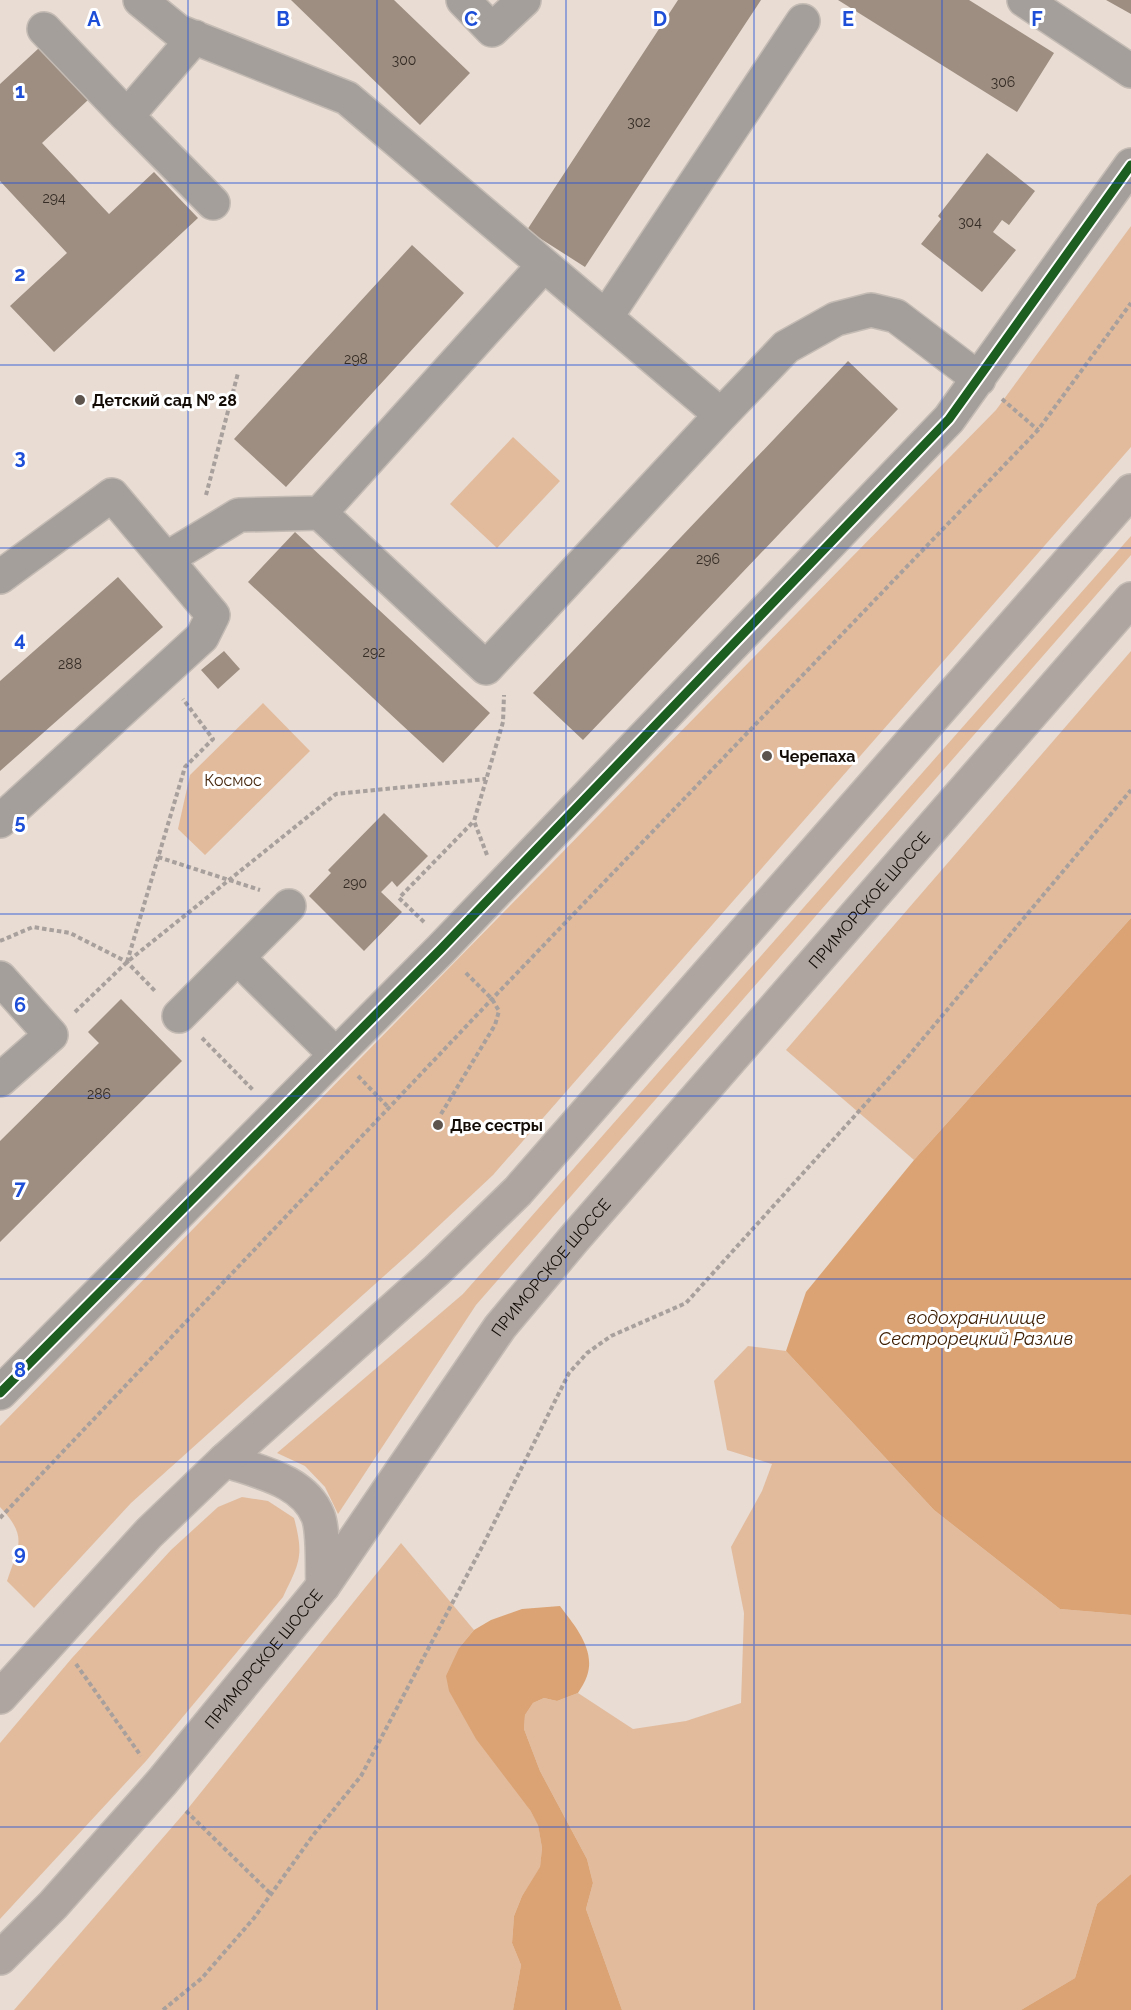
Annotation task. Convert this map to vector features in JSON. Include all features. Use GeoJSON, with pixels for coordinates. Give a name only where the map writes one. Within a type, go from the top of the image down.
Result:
{"type":"FeatureCollection","features":[{"type":"Feature","properties":{"kind":"highway"},"geometry":{"type":"LineString","coordinates":[[3,1686],[149,1533],[225,1460],[437,1270],[518,1191],[1131,491]]}},
{"type":"Feature","properties":{"kind":"highway","name":"ПРИМОРСКОЕ ШОССЕ"},"geometry":{"type":"LineString","coordinates":[[0,1958],[53,1905],[162,1782],[323,1586],[508,1318],[581,1231],[1131,599]]}},
{"type":"Feature","properties":{"kind":"highway"},"geometry":{"type":"LineString","coordinates":[[225,1460],[278,1479],[303,1493],[318,1516],[322,1546],[323,1586]]}},
{"type":"Feature","properties":{"kind":"street"},"geometry":{"type":"LineString","coordinates":[[140,0],[178,31],[347,98],[721,415]]}},
{"type":"Feature","properties":{"kind":"street"},"geometry":{"type":"LineString","coordinates":[[463,0],[492,30],[524,0]]}},
{"type":"Feature","properties":{"kind":"street"},"geometry":{"type":"LineString","coordinates":[[1032,2],[1131,71]]}},
{"type":"Feature","properties":{"kind":"street"},"geometry":{"type":"LineString","coordinates":[[606,317],[803,21]]}},
{"type":"Feature","properties":{"kind":"street"},"geometry":{"type":"LineString","coordinates":[[44,29],[213,203]]}},
{"type":"Feature","properties":{"kind":"street"},"geometry":{"type":"LineString","coordinates":[[127,116],[195,38]]}},
{"type":"Feature","properties":{"kind":"street"},"geometry":{"type":"LineString","coordinates":[[0,1393],[336,1055],[434,936],[949,420],[1131,165]]}},
{"type":"Feature","properties":{"kind":"street"},"geometry":{"type":"LineString","coordinates":[[320,513],[544,265]]}},
{"type":"Feature","properties":{"kind":"street"},"geometry":{"type":"LineString","coordinates":[[166,559],[238,515],[320,513],[486,668],[786,347],[836,319],[871,310],[896,316],[979,379]]}},
{"type":"Feature","properties":{"kind":"street"},"geometry":{"type":"LineString","coordinates":[[0,577],[112,495],[213,615],[202,637],[0,821]]}},
{"type":"Feature","properties":{"kind":"street"},"geometry":{"type":"LineString","coordinates":[[179,1016],[289,906]]}},
{"type":"Feature","properties":{"kind":"street"},"geometry":{"type":"LineString","coordinates":[[238,958],[336,1055]]}},
{"type":"Feature","properties":{"kind":"street"},"geometry":{"type":"LineString","coordinates":[[0,978],[51,1035],[0,1080]]}},
{"type":"Feature","properties":{"kind":"path"},"geometry":{"type":"LineString","coordinates":[[0,1518],[388,1107],[1038,430],[1131,303]]}},
{"type":"Feature","properties":{"kind":"path"},"geometry":{"type":"LineString","coordinates":[[194,542],[238,373]]}},
{"type":"Feature","properties":{"kind":"path"},"geometry":{"type":"LineString","coordinates":[[979,379],[1038,430]]}},
{"type":"Feature","properties":{"kind":"path"},"geometry":{"type":"LineString","coordinates":[[127,962],[185,767],[213,739],[178,691],[177,661]]}},
{"type":"Feature","properties":{"kind":"path"},"geometry":{"type":"LineString","coordinates":[[441,1114],[495,1025],[499,1011],[492,999],[399,898],[474,820],[503,722],[505,693],[486,668]]}},
{"type":"Feature","properties":{"kind":"path"},"geometry":{"type":"LineString","coordinates":[[51,1035],[127,962],[336,794],[486,779]]}},
{"type":"Feature","properties":{"kind":"path"},"geometry":{"type":"LineString","coordinates":[[163,2010],[202,1978],[254,1918],[314,1834],[361,1776],[483,1545],[569,1372],[587,1353],[611,1336],[686,1304],[906,1059],[1131,790]]}},
{"type":"Feature","properties":{"kind":"path"},"geometry":{"type":"LineString","coordinates":[[474,820],[488,859]]}},
{"type":"Feature","properties":{"kind":"path"},"geometry":{"type":"LineString","coordinates":[[158,857],[278,895],[289,906]]}},
{"type":"Feature","properties":{"kind":"path"},"geometry":{"type":"LineString","coordinates":[[0,941],[33,927],[42,928],[70,933],[127,962],[260,1097]]}},
{"type":"Feature","properties":{"kind":"path"},"geometry":{"type":"LineString","coordinates":[[336,1055],[388,1107]]}},
{"type":"Feature","properties":{"kind":"path"},"geometry":{"type":"LineString","coordinates":[[72,1659],[146,1761]]}},
{"type":"Feature","properties":{"kind":"path"},"geometry":{"type":"LineString","coordinates":[[186,1812],[271,1894]]}},
{"type":"Feature","properties":{"kind":"green space"},"geometry":{"type":"Polygon","coordinates":[[[1131,226],[1131,447],[493,1175],[413,1250],[131,1503],[34,1608],[7,1581],[17,1550],[18,1534],[9,1517],[0,1507],[0,1426],[996,410],[1131,226]]]}},
{"type":"Feature","properties":{"kind":"green space"},"geometry":{"type":"Polygon","coordinates":[[[513,437],[560,481],[497,548],[450,504],[513,437]]]}},
{"type":"Feature","properties":{"kind":"green space"},"geometry":{"type":"Polygon","coordinates":[[[1131,536],[1131,555],[476,1305],[338,1514],[325,1487],[305,1466],[277,1453],[463,1294],[1131,536]]]}},
{"type":"Feature","properties":{"kind":"green space"},"geometry":{"type":"Polygon","coordinates":[[[1131,651],[1131,918],[914,1160],[786,1050],[1131,651]]]}},
{"type":"Feature","properties":{"kind":"green space","name":"Космос"},"geometry":{"type":"Polygon","coordinates":[[[263,703],[310,751],[205,855],[178,829],[190,775],[263,703]]]}},
{"type":"Feature","properties":{"kind":"green space"},"geometry":{"type":"Polygon","coordinates":[[[748,1346],[786,1351],[934,1510],[1060,1609],[1131,1615],[1131,1874],[1097,1904],[1075,1978],[1021,2010],[622,2010],[586,1909],[593,1883],[587,1859],[540,1771],[524,1729],[525,1715],[533,1703],[544,1698],[557,1701],[578,1693],[633,1729],[686,1721],[741,1703],[744,1613],[731,1547],[762,1491],[772,1464],[727,1450],[714,1381],[748,1346]]]}},
{"type":"Feature","properties":{"kind":"green space"},"geometry":{"type":"Polygon","coordinates":[[[242,1497],[268,1501],[294,1518],[299,1541],[299,1559],[283,1597],[146,1761],[0,1919],[0,1743],[72,1658],[171,1550],[218,1507],[242,1497]]]}},
{"type":"Feature","properties":{"kind":"green space"},"geometry":{"type":"Polygon","coordinates":[[[401,1543],[474,1630],[459,1648],[538,1824],[542,1848],[540,1868],[522,1896],[514,1916],[512,1943],[521,1965],[513,2010],[14,2010],[186,1811],[401,1543]]]}},
{"type":"Feature","properties":{"kind":"water","name":"водохранилище Сестрорецкий Разлив"},"geometry":{"type":"Polygon","coordinates":[[[1131,918],[1131,1615],[1060,1609],[934,1510],[786,1351],[806,1292],[914,1160],[1131,918]]]}},
{"type":"Feature","properties":{"kind":"water"},"geometry":{"type":"Polygon","coordinates":[[[560,1606],[578,1630],[586,1648],[589,1657],[587,1676],[578,1693],[557,1701],[544,1698],[533,1703],[525,1715],[524,1729],[540,1771],[587,1859],[593,1883],[586,1909],[622,2010],[513,2010],[521,1965],[512,1943],[514,1916],[522,1896],[540,1867],[542,1848],[538,1825],[530,1810],[476,1739],[449,1691],[446,1676],[459,1648],[474,1630],[491,1620],[522,1609],[560,1606]]]}},
{"type":"Feature","properties":{"kind":"water"},"geometry":{"type":"Polygon","coordinates":[[[1131,1874],[1131,2010],[1021,2010],[1075,1978],[1097,1904],[1131,1874]]]}},
{"type":"Feature","properties":{"kind":"building"},"geometry":{"type":"Polygon","coordinates":[[[291,0],[394,0],[470,73],[420,125],[291,0]]]}},
{"type":"Feature","properties":{"kind":"building"},"geometry":{"type":"Polygon","coordinates":[[[678,0],[761,0],[585,267],[527,230],[678,0]]]}},
{"type":"Feature","properties":{"kind":"building"},"geometry":{"type":"Polygon","coordinates":[[[838,0],[969,0],[1054,53],[1017,112],[838,0]]]}},
{"type":"Feature","properties":{"kind":"building"},"geometry":{"type":"Polygon","coordinates":[[[1106,0],[1131,0],[1131,14],[1106,0]]]}},
{"type":"Feature","properties":{"kind":"building"},"geometry":{"type":"Polygon","coordinates":[[[39,48],[88,100],[42,143],[109,214],[154,172],[198,218],[54,352],[10,306],[67,253],[0,181],[0,84],[39,48]]]}},
{"type":"Feature","properties":{"kind":"building"},"geometry":{"type":"Polygon","coordinates":[[[987,153],[1035,191],[1009,225],[1002,220],[993,232],[1016,250],[982,292],[921,244],[941,219],[938,216],[987,153]]]}},
{"type":"Feature","properties":{"kind":"building"},"geometry":{"type":"Polygon","coordinates":[[[412,245],[464,293],[286,487],[234,439],[412,245]]]}},
{"type":"Feature","properties":{"kind":"building"},"geometry":{"type":"Polygon","coordinates":[[[848,361],[898,409],[583,740],[533,693],[848,361]]]}},
{"type":"Feature","properties":{"kind":"building"},"geometry":{"type":"Polygon","coordinates":[[[295,532],[490,713],[443,763],[248,582],[295,532]]]}},
{"type":"Feature","properties":{"kind":"building"},"geometry":{"type":"Polygon","coordinates":[[[118,577],[163,627],[0,771],[0,681],[118,577]]]}},
{"type":"Feature","properties":{"kind":"building"},"geometry":{"type":"Polygon","coordinates":[[[224,651],[240,669],[218,689],[201,670],[224,651]]]}},
{"type":"Feature","properties":{"kind":"building"},"geometry":{"type":"Polygon","coordinates":[[[384,813],[428,856],[397,887],[392,881],[381,892],[402,912],[364,951],[309,896],[331,873],[328,870],[384,813]]]}},
{"type":"Feature","properties":{"kind":"building"},"geometry":{"type":"Polygon","coordinates":[[[121,999],[182,1061],[0,1242],[0,1141],[99,1043],[88,1032],[121,999]]]}},
{"type":"Feature","properties":{"kind":"cycle path"},"geometry":{"type":"LineString","coordinates":[[0,1393],[441,949],[949,419],[1131,165]]}},
{"type":"Feature","properties":{"kind":"place","name":"Детский сад № 28"},"geometry":{"type":"Point","coordinates":[80,400]}},
{"type":"Feature","properties":{"kind":"place","name":"Черепаха"},"geometry":{"type":"Point","coordinates":[767,756]}},
{"type":"Feature","properties":{"kind":"place","name":"Две сестры"},"geometry":{"type":"Point","coordinates":[438,1125]}}]}
